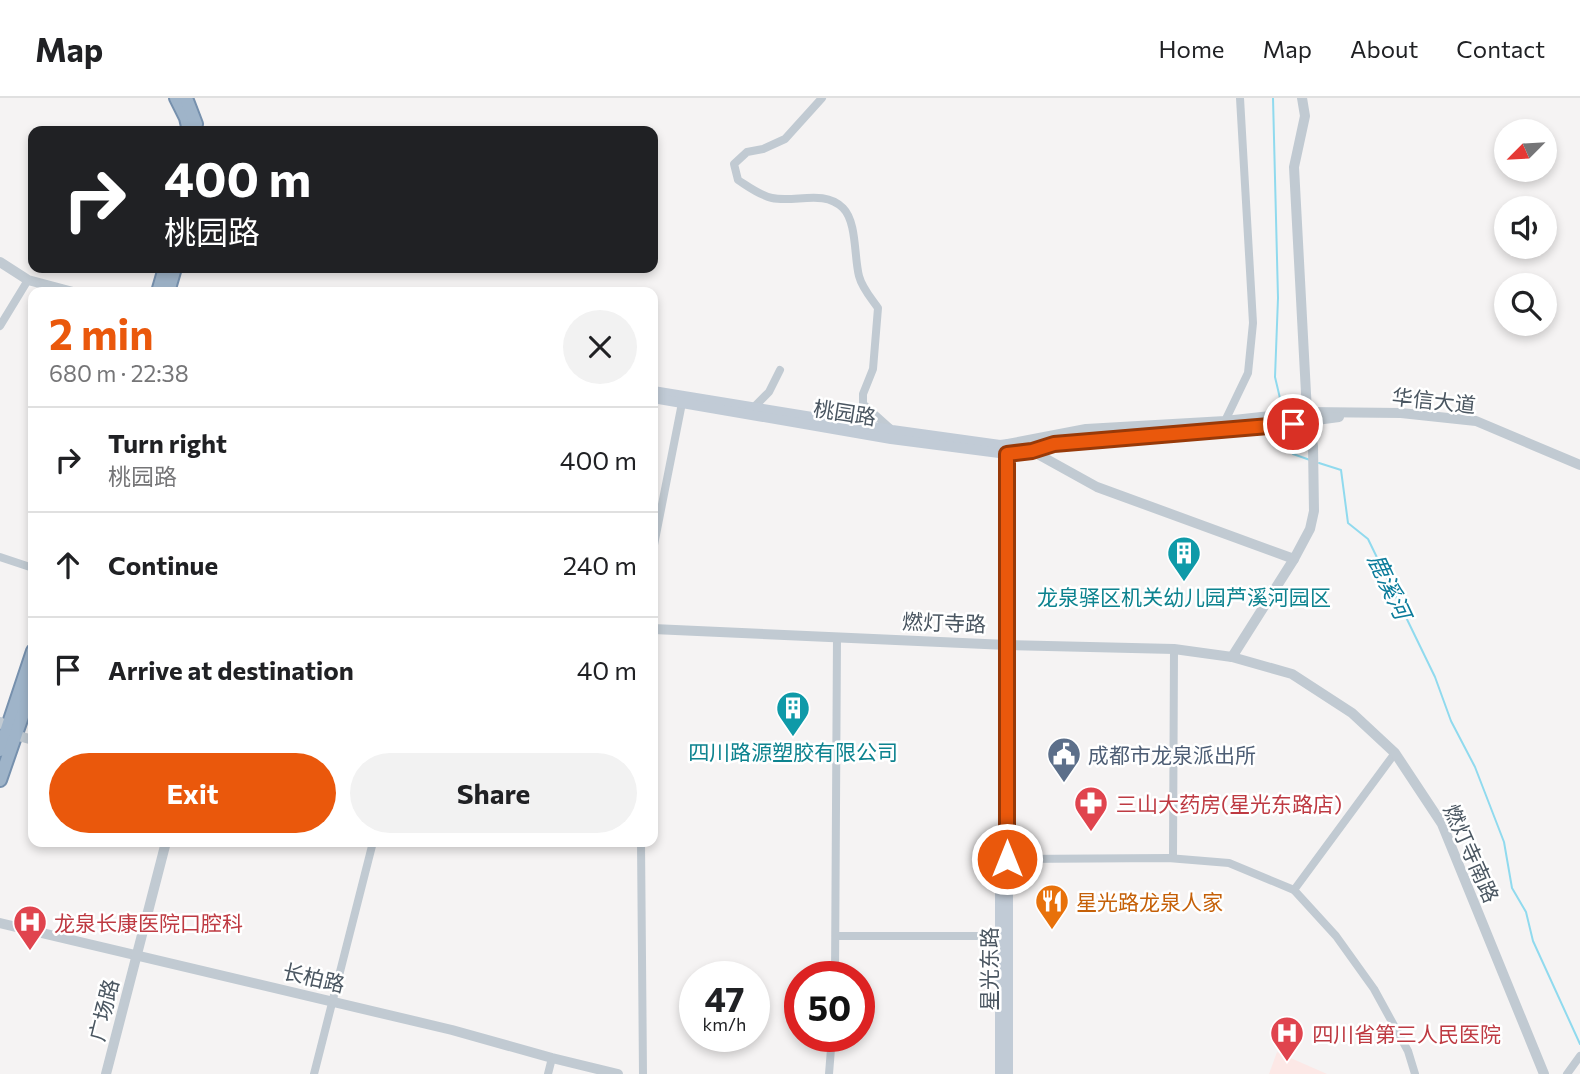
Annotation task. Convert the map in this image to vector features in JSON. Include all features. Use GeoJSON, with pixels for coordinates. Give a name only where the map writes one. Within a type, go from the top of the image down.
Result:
{"type":"FeatureCollection","features":[{"type":"Feature","properties":{"kind":"highway"},"geometry":{"type":"LineString","coordinates":[[176,98],[188,126]]}},
{"type":"Feature","properties":{"kind":"highway"},"geometry":{"type":"LineString","coordinates":[[186,98],[195,126]]}},
{"type":"Feature","properties":{"kind":"highway"},"geometry":{"type":"LineString","coordinates":[[0,750],[28,667]]}},
{"type":"Feature","properties":{"kind":"highway"},"geometry":{"type":"LineString","coordinates":[[0,780],[8,729],[28,694]]}},
{"type":"Feature","properties":{"kind":"main road"},"geometry":{"type":"LineString","coordinates":[[658,392],[683,399],[1004,449]]}},
{"type":"Feature","properties":{"kind":"main road","name":"桃园路"},"geometry":{"type":"LineString","coordinates":[[658,398],[683,399],[891,439],[1004,449]]}},
{"type":"Feature","properties":{"kind":"main road","name":"星光东路"},"geometry":{"type":"LineString","coordinates":[[1004,449],[1007,1074]]}},
{"type":"Feature","properties":{"kind":"main road","name":"星光东路"},"geometry":{"type":"LineString","coordinates":[[1000,1074],[999,938],[1004,859]]}},
{"type":"Feature","properties":{"kind":"street"},"geometry":{"type":"LineString","coordinates":[[822,98],[785,139],[763,149],[747,152],[734,164],[738,180],[757,192],[792,200],[808,196],[834,201],[846,210],[855,239],[859,277],[878,308],[873,369],[863,394],[863,404],[892,430]]}},
{"type":"Feature","properties":{"kind":"street"},"geometry":{"type":"LineString","coordinates":[[1225,421],[1248,373],[1253,323],[1240,98]]}},
{"type":"Feature","properties":{"kind":"street"},"geometry":{"type":"LineString","coordinates":[[1232,657],[1294,559],[1310,529],[1314,511],[1313,446],[1294,167],[1305,116],[1302,98]]}},
{"type":"Feature","properties":{"kind":"street"},"geometry":{"type":"LineString","coordinates":[[0,262],[29,280],[55,287]]}},
{"type":"Feature","properties":{"kind":"street"},"geometry":{"type":"LineString","coordinates":[[0,326],[29,280]]}},
{"type":"Feature","properties":{"kind":"street"},"geometry":{"type":"LineString","coordinates":[[753,408],[774,386],[780,370]]}},
{"type":"Feature","properties":{"kind":"street"},"geometry":{"type":"LineString","coordinates":[[658,525],[683,399]]}},
{"type":"Feature","properties":{"kind":"street","name":"华信大道"},"geometry":{"type":"LineString","coordinates":[[1248,424],[1360,412],[1401,413],[1476,421],[1570,458],[1580,465]]}},
{"type":"Feature","properties":{"kind":"street"},"geometry":{"type":"LineString","coordinates":[[1004,449],[1086,429],[1225,421],[1248,424]]}},
{"type":"Feature","properties":{"kind":"street","name":"桃园路"},"geometry":{"type":"LineString","coordinates":[[1004,449],[1032,451],[1054,444],[1248,424]]}},
{"type":"Feature","properties":{"kind":"street"},"geometry":{"type":"LineString","coordinates":[[1032,451],[1097,487],[1294,559]]}},
{"type":"Feature","properties":{"kind":"street"},"geometry":{"type":"LineString","coordinates":[[0,556],[28,566]]}},
{"type":"Feature","properties":{"kind":"street","name":"燃灯寺路"},"geometry":{"type":"LineString","coordinates":[[658,629],[1174,649],[1232,657]]}},
{"type":"Feature","properties":{"kind":"street"},"geometry":{"type":"LineString","coordinates":[[835,961],[837,637]]}},
{"type":"Feature","properties":{"kind":"street"},"geometry":{"type":"LineString","coordinates":[[1173,859],[1174,649]]}},
{"type":"Feature","properties":{"kind":"street","name":"燃灯寺南路"},"geometry":{"type":"LineString","coordinates":[[1232,657],[1292,674],[1352,713],[1395,753],[1442,824],[1544,1074]]}},
{"type":"Feature","properties":{"kind":"street"},"geometry":{"type":"LineString","coordinates":[[8,729],[28,738]]}},
{"type":"Feature","properties":{"kind":"street"},"geometry":{"type":"LineString","coordinates":[[1294,890],[1395,753]]}},
{"type":"Feature","properties":{"kind":"street","name":"广场路"},"geometry":{"type":"LineString","coordinates":[[106,1074],[165,847]]}},
{"type":"Feature","properties":{"kind":"street"},"geometry":{"type":"LineString","coordinates":[[314,1074],[372,847]]}},
{"type":"Feature","properties":{"kind":"street"},"geometry":{"type":"LineString","coordinates":[[641,847],[643,1074]]}},
{"type":"Feature","properties":{"kind":"street"},"geometry":{"type":"LineString","coordinates":[[1004,859],[1173,859],[1229,863],[1294,890],[1336,936],[1374,989],[1408,1051],[1415,1074]]}},
{"type":"Feature","properties":{"kind":"street","name":"长柏路"},"geometry":{"type":"LineString","coordinates":[[0,923],[452,1030],[618,1074]]}},
{"type":"Feature","properties":{"kind":"street"},"geometry":{"type":"LineString","coordinates":[[836,936],[999,938]]}},
{"type":"Feature","properties":{"kind":"street"},"geometry":{"type":"LineString","coordinates":[[829,1074],[831,1052]]}},
{"type":"Feature","properties":{"kind":"street"},"geometry":{"type":"LineString","coordinates":[[1569,1071],[1580,1056]]}},
{"type":"Feature","properties":{"kind":"street"},"geometry":{"type":"LineString","coordinates":[[548,1074],[552,1058]]}},
{"type":"Feature","properties":{"kind":"shaded area","name":"四川省第三人民医院"},"geometry":{"type":"Polygon","coordinates":[[[1277,1052],[1327,1074],[1269,1074],[1277,1052]]]}},
{"type":"Feature","properties":{"kind":"waterway","name":"鹿溪河"},"geometry":{"type":"LineString","coordinates":[[1273,98],[1278,298],[1275,377],[1283,411]]}},
{"type":"Feature","properties":{"kind":"waterway","name":"鹿溪河"},"geometry":{"type":"LineString","coordinates":[[1286,427],[1293,454],[1310,460]]}},
{"type":"Feature","properties":{"kind":"waterway","name":"鹿溪河"},"geometry":{"type":"LineString","coordinates":[[1319,463],[1341,470],[1348,523],[1368,539],[1435,677],[1451,721],[1475,767],[1504,842],[1512,888],[1526,912],[1533,941],[1580,1044]]}},
{"type":"Feature","properties":{"kind":"place","name":"龙泉驿区机关幼儿园芦溪河园区"},"geometry":{"type":"Point","coordinates":[1184,583]}},
{"type":"Feature","properties":{"kind":"place","name":"四川路源塑胶有限公司"},"geometry":{"type":"Point","coordinates":[793,738]}},
{"type":"Feature","properties":{"kind":"place","name":"成都市龙泉派出所"},"geometry":{"type":"Point","coordinates":[1064,784]}},
{"type":"Feature","properties":{"kind":"place","name":"三山大药房(星光东路店)"},"geometry":{"type":"Point","coordinates":[1091,833]}},
{"type":"Feature","properties":{"kind":"place","name":"星光路龙泉人家"},"geometry":{"type":"Point","coordinates":[1052,931]}},
{"type":"Feature","properties":{"kind":"place","name":"龙泉长康医院口腔科"},"geometry":{"type":"Point","coordinates":[30,952]}},
{"type":"Feature","properties":{"kind":"place","name":"四川省第三人民医院"},"geometry":{"type":"Point","coordinates":[1287,1063]}},
{"type":"Feature","properties":{"kind":"route"},"geometry":{"type":"LineString","coordinates":[[1007,859],[1007,454],[1032,451],[1054,444],[1293,424]]}}]}
